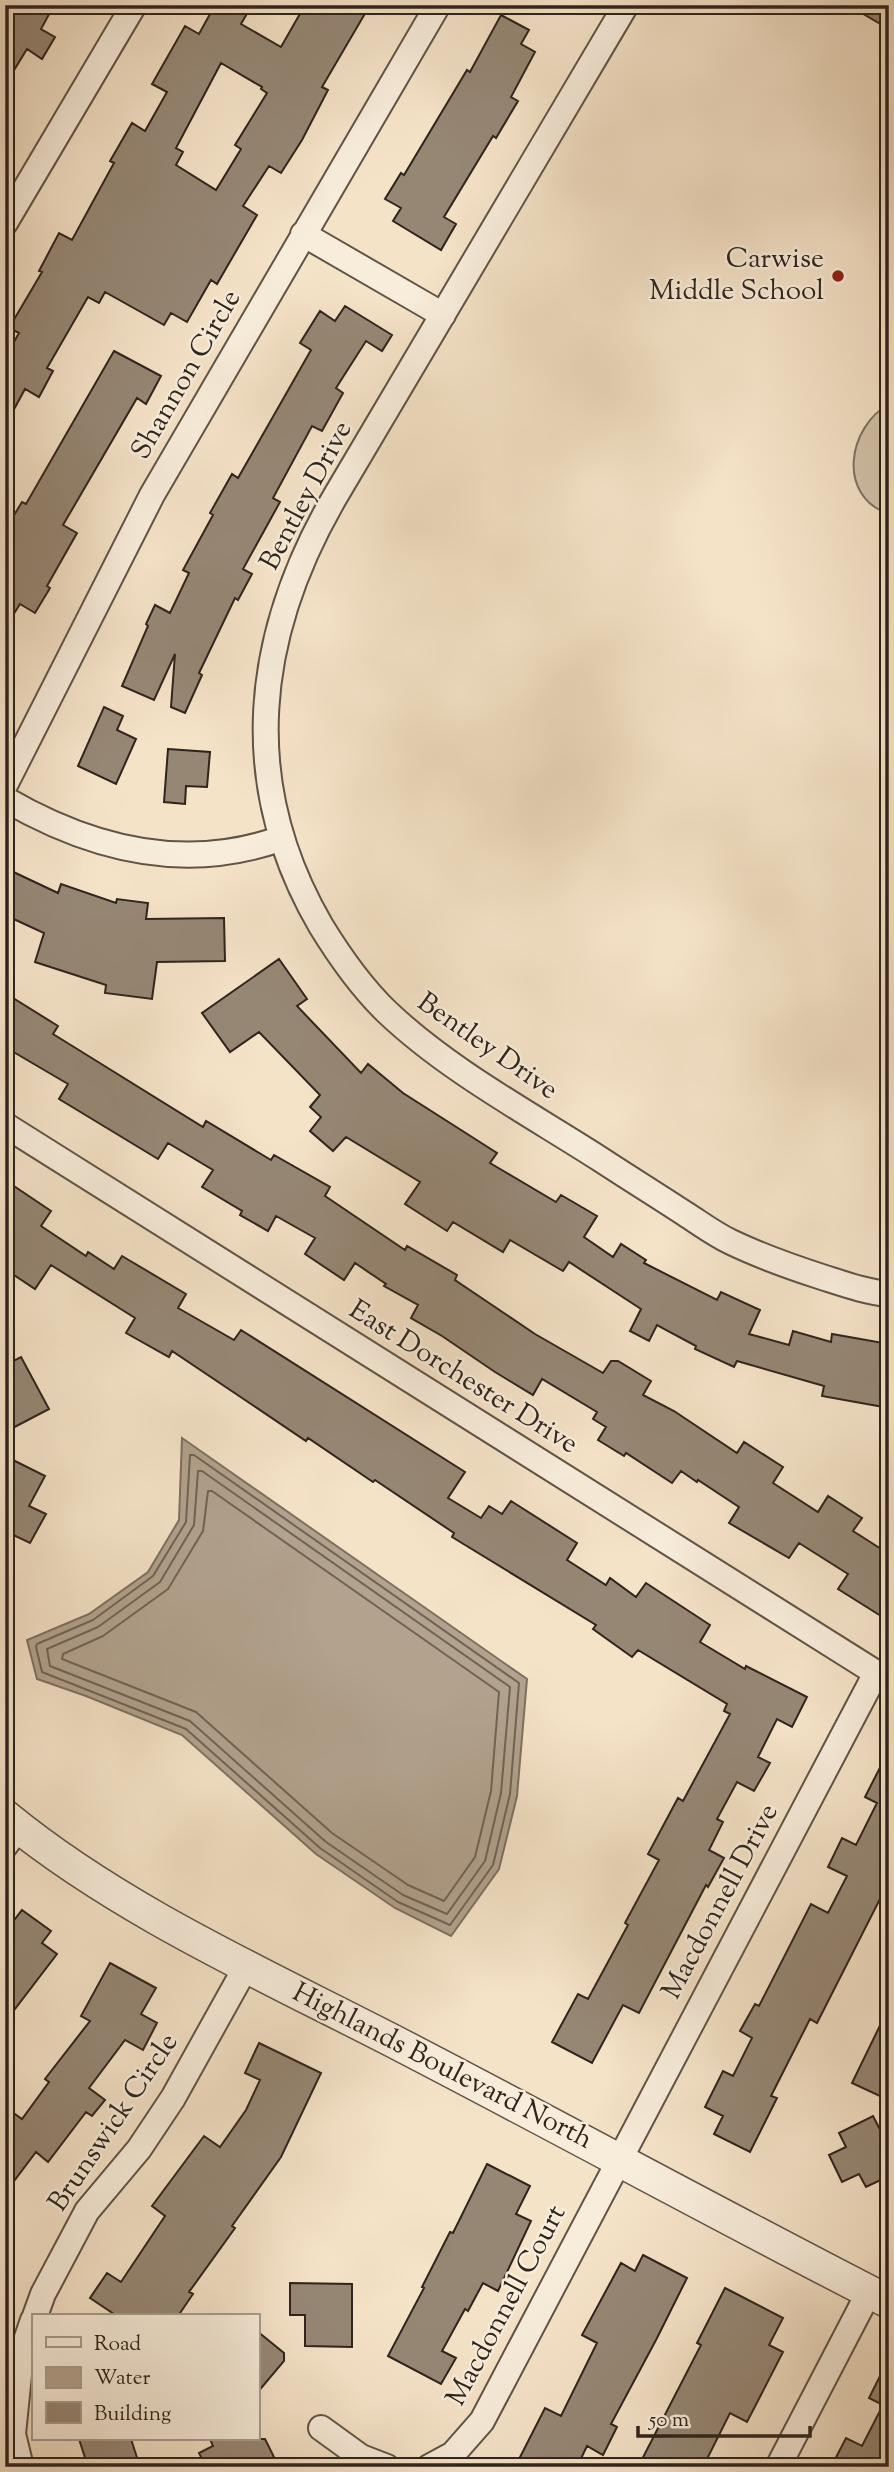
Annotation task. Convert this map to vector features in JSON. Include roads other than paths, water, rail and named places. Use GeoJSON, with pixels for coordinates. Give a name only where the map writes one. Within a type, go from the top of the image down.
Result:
{"type":"FeatureCollection","features":[{"type":"Feature","properties":{"kind":"street"},"geometry":{"type":"LineString","coordinates":[[5,223],[134,5]]}},
{"type":"Feature","properties":{"kind":"street","name":"Shannon Circle"},"geometry":{"type":"LineString","coordinates":[[5,785],[152,495],[438,5]]}},
{"type":"Feature","properties":{"kind":"street","name":"Bentley Drive"},"geometry":{"type":"LineString","coordinates":[[626,5],[319,524],[304,554],[283,610],[266,698],[265,731],[271,785],[282,838],[293,872],[332,945],[367,992],[424,1045],[728,1241],[786,1265],[872,1293],[889,1294]]}},
{"type":"Feature","properties":{"kind":"street"},"geometry":{"type":"LineString","coordinates":[[303,233],[443,315]]}},
{"type":"Feature","properties":{"kind":"street"},"geometry":{"type":"LineString","coordinates":[[5,799],[58,828],[84,838],[145,851],[209,855],[241,851],[282,838]]}},
{"type":"Feature","properties":{"kind":"street","name":"East Dorchester Drive"},"geometry":{"type":"LineString","coordinates":[[5,1125],[882,1677]]}},
{"type":"Feature","properties":{"kind":"street","name":"Macdonnell Drive"},"geometry":{"type":"LineString","coordinates":[[620,2159],[882,1677]]}},
{"type":"Feature","properties":{"kind":"street","name":"Highlands Boulevard North"},"geometry":{"type":"LineString","coordinates":[[10,1830],[135,1905],[879,2297]]}},
{"type":"Feature","properties":{"kind":"street","name":"Brunswick Circle"},"geometry":{"type":"LineString","coordinates":[[36,2314],[43,2294],[87,2211],[139,2149],[173,2098],[247,1965]]}},
{"type":"Feature","properties":{"kind":"street","name":"Macdonnell Court"},"geometry":{"type":"LineString","coordinates":[[429,2467],[453,2454],[482,2421],[620,2159]]}},
{"type":"Feature","properties":{"kind":"street"},"geometry":{"type":"LineString","coordinates":[[778,2467],[879,2297]]}},
{"type":"Feature","properties":{"kind":"street","name":"Brunswick Circle"},"geometry":{"type":"LineString","coordinates":[[21,2467],[13,2434],[21,2355],[32,2324]]}},
{"type":"Feature","properties":{"kind":"street"},"geometry":{"type":"LineString","coordinates":[[321,2428],[361,2458],[387,2467]]}},
{"type":"Feature","properties":{"kind":"water"},"geometry":{"type":"Polygon","coordinates":[[[182,1438],[527,1679],[517,1796],[499,1869],[451,1936],[395,1908],[316,1854],[182,1735],[37,1679],[27,1640],[89,1614],[148,1572],[179,1520],[182,1438]]]}},
{"type":"Feature","properties":{"kind":"place","name":"Carwise Middle School"},"geometry":{"type":"Point","coordinates":[838,276]}}]}
